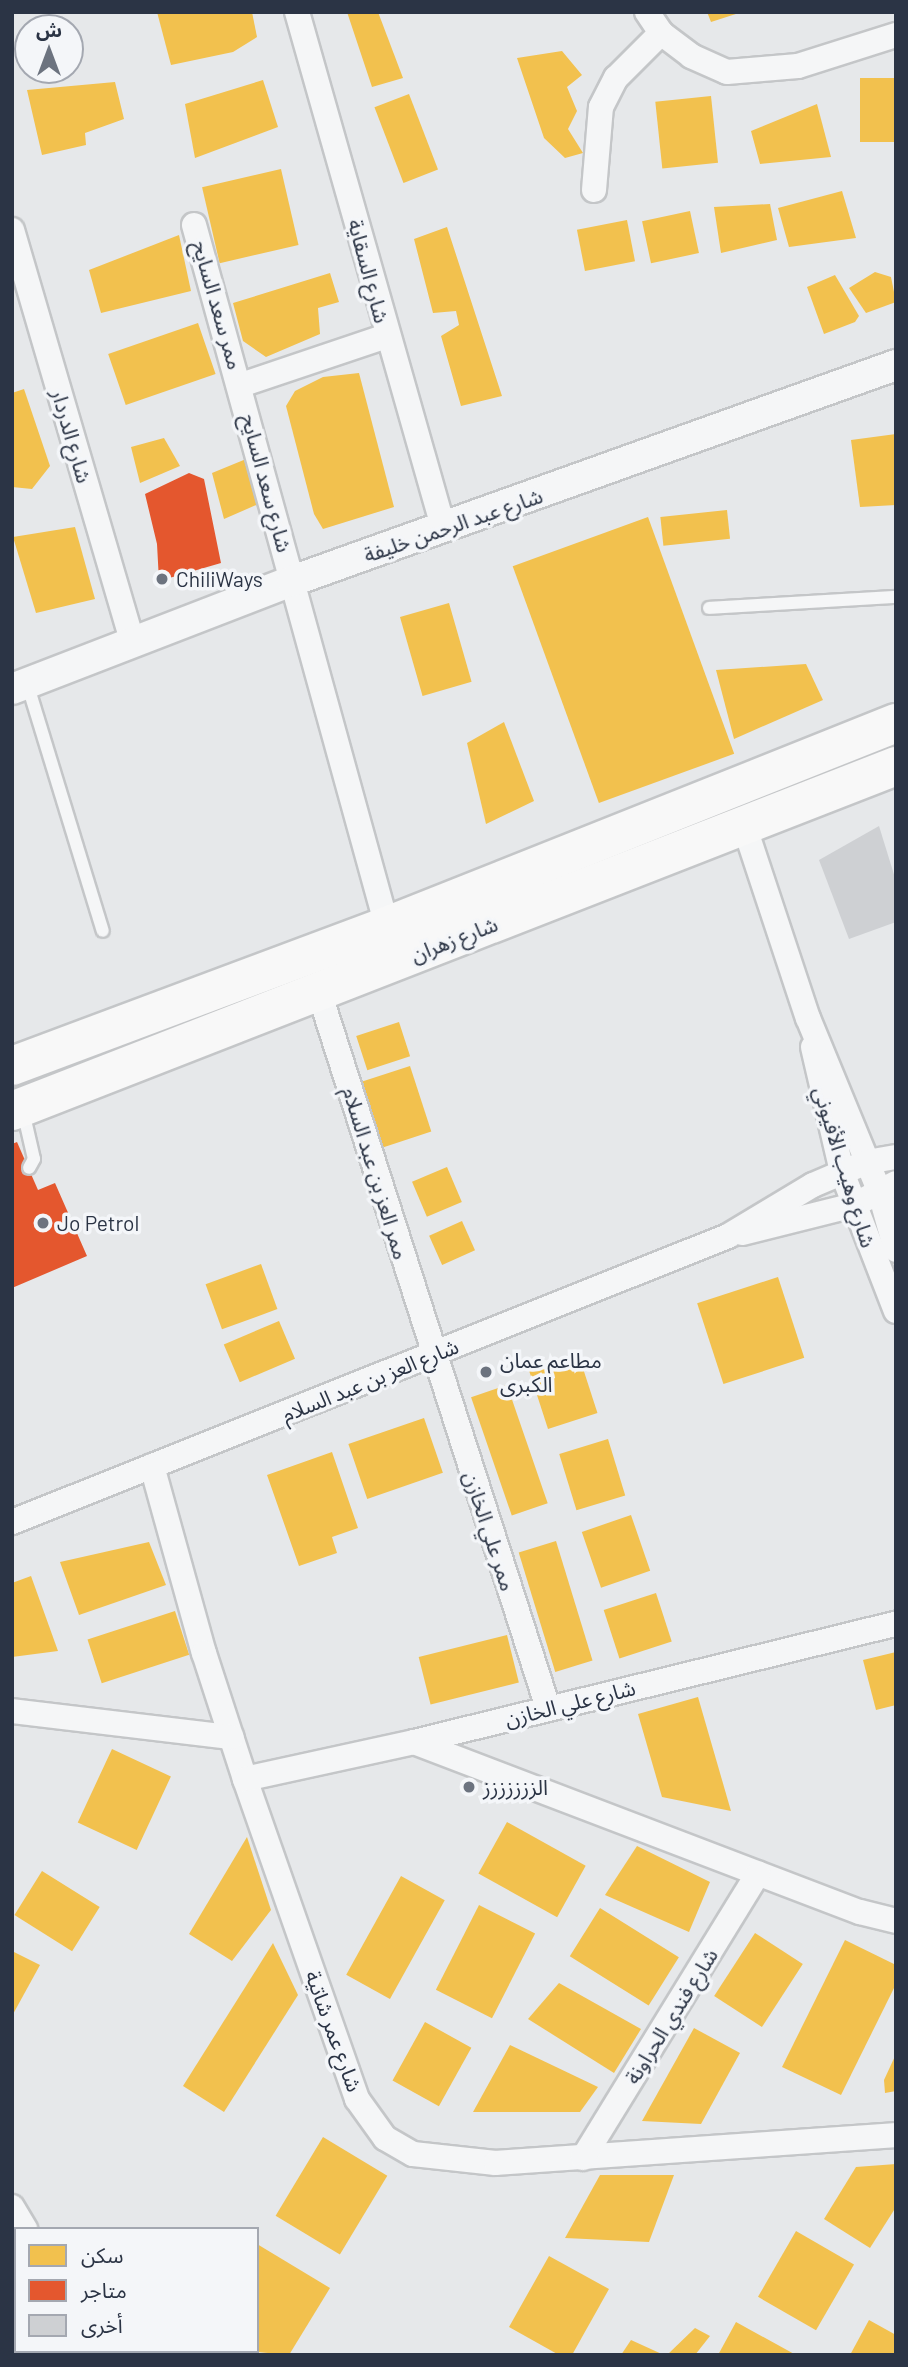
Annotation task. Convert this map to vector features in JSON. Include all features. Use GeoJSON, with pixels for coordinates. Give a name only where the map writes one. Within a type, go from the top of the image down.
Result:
{"type":"FeatureCollection","features":[{"type":"Feature","properties":{"kind":"main road","name":"شارع زهران"},"geometry":{"type":"LineString","coordinates":[[12,1066],[387,926],[896,723]]}},
{"type":"Feature","properties":{"kind":"main road","name":"شارع زهران"},"geometry":{"type":"LineString","coordinates":[[17,1110],[896,766]]}},
{"type":"Feature","properties":{"kind":"street","name":"شارع السقاية"},"geometry":{"type":"LineString","coordinates":[[297,12],[444,530]]}},
{"type":"Feature","properties":{"kind":"street"},"geometry":{"type":"LineString","coordinates":[[647,12],[661,33],[709,66],[748,74],[798,66],[896,35]]}},
{"type":"Feature","properties":{"kind":"street"},"geometry":{"type":"LineString","coordinates":[[594,190],[601,107],[617,78],[661,33]]}},
{"type":"Feature","properties":{"kind":"street","name":"ممر سعد السايح"},"geometry":{"type":"LineString","coordinates":[[194,225],[241,385]]}},
{"type":"Feature","properties":{"kind":"street","name":"شارع الدردار"},"geometry":{"type":"LineString","coordinates":[[12,230],[132,640]]}},
{"type":"Feature","properties":{"kind":"street"},"geometry":{"type":"LineString","coordinates":[[241,385],[387,336]]}},
{"type":"Feature","properties":{"kind":"street","name":"شارع عبد الرحمن خليفة"},"geometry":{"type":"LineString","coordinates":[[20,686],[132,640],[292,581],[444,530],[896,365]]}},
{"type":"Feature","properties":{"kind":"street","name":"شارع سعد السايح"},"geometry":{"type":"LineString","coordinates":[[241,385],[387,926]]}},
{"type":"Feature","properties":{"kind":"street","name":"شارع وهيب الأفيوني"},"geometry":{"type":"LineString","coordinates":[[744,825],[808,1018],[867,1162],[888,1188],[896,1250]]}},
{"type":"Feature","properties":{"kind":"street","name":"ممر العز بن عبد السلام"},"geometry":{"type":"LineString","coordinates":[[319,992],[433,1354]]}},
{"type":"Feature","properties":{"kind":"street","name":"شارع وهيب الأفيوني"},"geometry":{"type":"LineString","coordinates":[[808,1018],[820,1088],[842,1172],[896,1311]]}},
{"type":"Feature","properties":{"kind":"street","name":"شارع العز بن عبد السلام"},"geometry":{"type":"LineString","coordinates":[[728,1236],[790,1197],[842,1172],[867,1162],[896,1157]]}},
{"type":"Feature","properties":{"kind":"street","name":"شارع العز بن عبد السلام"},"geometry":{"type":"LineString","coordinates":[[12,1522],[728,1236],[854,1205],[888,1188]]}},
{"type":"Feature","properties":{"kind":"street","name":"ممر علي الخازن"},"geometry":{"type":"LineString","coordinates":[[433,1354],[548,1708]]}},
{"type":"Feature","properties":{"kind":"street","name":"شارع عمر شاتية"},"geometry":{"type":"LineString","coordinates":[[152,1466],[245,1779],[357,2099],[385,2138],[413,2154],[449,2160],[583,2158],[896,2135]]}},
{"type":"Feature","properties":{"kind":"street","name":"شارع علي الخازن"},"geometry":{"type":"LineString","coordinates":[[245,1779],[414,1742],[896,1624]]}},
{"type":"Feature","properties":{"kind":"street"},"geometry":{"type":"LineString","coordinates":[[12,1710],[231,1737]]}},
{"type":"Feature","properties":{"kind":"street"},"geometry":{"type":"LineString","coordinates":[[414,1742],[860,1912],[896,1921]]}},
{"type":"Feature","properties":{"kind":"street","name":"شارع فندي الحراونة"},"geometry":{"type":"LineString","coordinates":[[583,2158],[758,1873]]}},
{"type":"Feature","properties":{"kind":"street"},"geometry":{"type":"LineString","coordinates":[[12,2207],[24,2227]]}},
{"type":"Feature","properties":{"kind":"lane"},"geometry":{"type":"LineString","coordinates":[[709,608],[896,597]]}},
{"type":"Feature","properties":{"kind":"lane"},"geometry":{"type":"LineString","coordinates":[[20,686],[103,930]]}},
{"type":"Feature","properties":{"kind":"lane"},"geometry":{"type":"LineString","coordinates":[[17,1110],[34,1159],[29,1168]]}},
{"type":"Feature","properties":{"kind":"building: سكن"},"geometry":{"type":"Polygon","coordinates":[[[157,12],[252,12],[257,37],[233,52],[171,65],[157,12]]]}},
{"type":"Feature","properties":{"kind":"building: سكن"},"geometry":{"type":"Polygon","coordinates":[[[347,12],[378,12],[403,78],[372,87],[347,12]]]}},
{"type":"Feature","properties":{"kind":"building: سكن"},"geometry":{"type":"Polygon","coordinates":[[[707,12],[739,12],[739,13],[711,22],[707,12]]]}},
{"type":"Feature","properties":{"kind":"building: سكن"},"geometry":{"type":"Polygon","coordinates":[[[562,51],[582,75],[567,87],[577,111],[568,129],[583,153],[565,158],[544,138],[517,58],[562,51]]]}},
{"type":"Feature","properties":{"kind":"building: سكن"},"geometry":{"type":"Polygon","coordinates":[[[860,78],[896,78],[896,142],[860,142],[860,78]]]}},
{"type":"Feature","properties":{"kind":"building: سكن"},"geometry":{"type":"Polygon","coordinates":[[[263,80],[278,127],[195,158],[185,104],[263,80]]]}},
{"type":"Feature","properties":{"kind":"building: سكن"},"geometry":{"type":"Polygon","coordinates":[[[115,82],[124,119],[85,133],[86,145],[42,155],[27,90],[115,82]]]}},
{"type":"Feature","properties":{"kind":"building: سكن"},"geometry":{"type":"Polygon","coordinates":[[[409,94],[438,170],[403,183],[374,107],[409,94]]]}},
{"type":"Feature","properties":{"kind":"building: سكن"},"geometry":{"type":"Polygon","coordinates":[[[711,96],[718,163],[662,168],[655,102],[711,96]]]}},
{"type":"Feature","properties":{"kind":"building: سكن"},"geometry":{"type":"Polygon","coordinates":[[[817,104],[831,157],[760,164],[751,131],[817,104]]]}},
{"type":"Feature","properties":{"kind":"building: سكن"},"geometry":{"type":"Polygon","coordinates":[[[281,169],[299,245],[220,263],[202,187],[281,169]]]}},
{"type":"Feature","properties":{"kind":"building: سكن"},"geometry":{"type":"Polygon","coordinates":[[[842,191],[856,238],[789,247],[778,208],[842,191]]]}},
{"type":"Feature","properties":{"kind":"building: سكن"},"geometry":{"type":"Polygon","coordinates":[[[770,204],[777,240],[721,253],[714,207],[770,204]]]}},
{"type":"Feature","properties":{"kind":"building: سكن"},"geometry":{"type":"Polygon","coordinates":[[[690,211],[699,253],[651,263],[642,221],[690,211]]]}},
{"type":"Feature","properties":{"kind":"building: سكن"},"geometry":{"type":"Polygon","coordinates":[[[627,220],[635,261],[585,271],[577,230],[627,220]]]}},
{"type":"Feature","properties":{"kind":"building: سكن"},"geometry":{"type":"Polygon","coordinates":[[[447,227],[502,396],[461,406],[441,336],[459,325],[456,311],[433,313],[414,239],[447,227]]]}},
{"type":"Feature","properties":{"kind":"building: سكن"},"geometry":{"type":"Polygon","coordinates":[[[179,235],[191,291],[101,313],[89,270],[179,235]]]}},
{"type":"Feature","properties":{"kind":"building: سكن"},"geometry":{"type":"Polygon","coordinates":[[[875,272],[891,277],[896,302],[866,313],[849,288],[875,272]]]}},
{"type":"Feature","properties":{"kind":"building: سكن"},"geometry":{"type":"Polygon","coordinates":[[[330,273],[339,302],[318,308],[320,334],[266,357],[243,341],[233,303],[330,273]]]}},
{"type":"Feature","properties":{"kind":"building: سكن"},"geometry":{"type":"Polygon","coordinates":[[[835,275],[859,316],[855,322],[824,334],[807,287],[835,275]]]}},
{"type":"Feature","properties":{"kind":"building: سكن"},"geometry":{"type":"Polygon","coordinates":[[[198,323],[216,374],[126,405],[108,354],[198,323]]]}},
{"type":"Feature","properties":{"kind":"building: سكن"},"geometry":{"type":"Polygon","coordinates":[[[359,373],[394,507],[323,529],[314,514],[286,406],[295,391],[323,377],[359,373]]]}},
{"type":"Feature","properties":{"kind":"building: سكن"},"geometry":{"type":"Polygon","coordinates":[[[24,389],[50,466],[32,489],[12,487],[12,393],[24,389]]]}},
{"type":"Feature","properties":{"kind":"building: سكن"},"geometry":{"type":"Polygon","coordinates":[[[896,434],[896,505],[860,507],[851,440],[896,434]]]}},
{"type":"Feature","properties":{"kind":"building: سكن"},"geometry":{"type":"Polygon","coordinates":[[[164,438],[180,466],[140,483],[131,447],[164,438]]]}},
{"type":"Feature","properties":{"kind":"building: سكن"},"geometry":{"type":"Polygon","coordinates":[[[251,457],[263,502],[224,519],[212,473],[251,457]]]}},
{"type":"Feature","properties":{"kind":"building: سكن"},"geometry":{"type":"Polygon","coordinates":[[[727,510],[730,539],[663,546],[660,517],[727,510]]]}},
{"type":"Feature","properties":{"kind":"building: سكن"},"geometry":{"type":"Polygon","coordinates":[[[648,517],[734,754],[599,803],[513,566],[648,517]]]}},
{"type":"Feature","properties":{"kind":"building: سكن"},"geometry":{"type":"Polygon","coordinates":[[[75,527],[95,599],[36,613],[13,537],[75,527]]]}},
{"type":"Feature","properties":{"kind":"building: سكن"},"geometry":{"type":"Polygon","coordinates":[[[449,603],[472,682],[423,696],[400,617],[449,603]]]}},
{"type":"Feature","properties":{"kind":"building: سكن"},"geometry":{"type":"Polygon","coordinates":[[[806,664],[823,700],[734,739],[716,670],[806,664]]]}},
{"type":"Feature","properties":{"kind":"building: سكن"},"geometry":{"type":"Polygon","coordinates":[[[504,722],[534,801],[486,824],[467,743],[504,722]]]}},
{"type":"Feature","properties":{"kind":"building: سكن"},"geometry":{"type":"Polygon","coordinates":[[[399,1022],[410,1056],[367,1070],[356,1036],[399,1022]]]}},
{"type":"Feature","properties":{"kind":"building: سكن"},"geometry":{"type":"Polygon","coordinates":[[[410,1066],[431,1132],[383,1147],[361,1082],[410,1066]]]}},
{"type":"Feature","properties":{"kind":"building: سكن"},"geometry":{"type":"Polygon","coordinates":[[[447,1167],[462,1202],[427,1217],[412,1182],[447,1167]]]}},
{"type":"Feature","properties":{"kind":"building: سكن"},"geometry":{"type":"Polygon","coordinates":[[[462,1221],[475,1250],[442,1265],[429,1236],[462,1221]]]}},
{"type":"Feature","properties":{"kind":"building: سكن"},"geometry":{"type":"Polygon","coordinates":[[[261,1264],[277,1309],[222,1329],[206,1284],[261,1264]]]}},
{"type":"Feature","properties":{"kind":"building: سكن"},"geometry":{"type":"Polygon","coordinates":[[[778,1277],[804,1358],[723,1384],[697,1303],[778,1277]]]}},
{"type":"Feature","properties":{"kind":"building: سكن"},"geometry":{"type":"Polygon","coordinates":[[[279,1321],[295,1359],[240,1382],[224,1344],[279,1321]]]}},
{"type":"Feature","properties":{"kind":"building: سكن"},"geometry":{"type":"Polygon","coordinates":[[[578,1353],[597,1413],[548,1429],[529,1369],[578,1353]]]}},
{"type":"Feature","properties":{"kind":"building: سكن"},"geometry":{"type":"Polygon","coordinates":[[[507,1385],[548,1503],[512,1516],[471,1397],[507,1385]]]}},
{"type":"Feature","properties":{"kind":"building: سكن"},"geometry":{"type":"Polygon","coordinates":[[[424,1418],[443,1473],[367,1499],[348,1444],[424,1418]]]}},
{"type":"Feature","properties":{"kind":"building: سكن"},"geometry":{"type":"Polygon","coordinates":[[[608,1439],[625,1495],[576,1510],[559,1454],[608,1439]]]}},
{"type":"Feature","properties":{"kind":"building: سكن"},"geometry":{"type":"Polygon","coordinates":[[[332,1452],[358,1528],[332,1537],[337,1553],[299,1566],[267,1475],[332,1452]]]}},
{"type":"Feature","properties":{"kind":"building: سكن"},"geometry":{"type":"Polygon","coordinates":[[[631,1515],[650,1571],[601,1588],[582,1532],[631,1515]]]}},
{"type":"Feature","properties":{"kind":"building: سكن"},"geometry":{"type":"Polygon","coordinates":[[[556,1541],[593,1661],[555,1672],[519,1552],[556,1541]]]}},
{"type":"Feature","properties":{"kind":"building: سكن"},"geometry":{"type":"Polygon","coordinates":[[[149,1542],[166,1585],[79,1615],[60,1562],[149,1542]]]}},
{"type":"Feature","properties":{"kind":"building: سكن"},"geometry":{"type":"Polygon","coordinates":[[[31,1576],[58,1651],[12,1657],[12,1583],[31,1576]]]}},
{"type":"Feature","properties":{"kind":"building: سكن"},"geometry":{"type":"Polygon","coordinates":[[[656,1593],[672,1642],[619,1658],[604,1610],[656,1593]]]}},
{"type":"Feature","properties":{"kind":"building: سكن"},"geometry":{"type":"Polygon","coordinates":[[[175,1611],[189,1655],[102,1683],[88,1639],[175,1611]]]}},
{"type":"Feature","properties":{"kind":"building: سكن"},"geometry":{"type":"Polygon","coordinates":[[[507,1635],[519,1683],[431,1705],[419,1657],[507,1635]]]}},
{"type":"Feature","properties":{"kind":"building: سكن"},"geometry":{"type":"Polygon","coordinates":[[[896,1652],[896,1705],[876,1710],[863,1660],[896,1652]]]}},
{"type":"Feature","properties":{"kind":"building: سكن"},"geometry":{"type":"Polygon","coordinates":[[[698,1697],[731,1811],[662,1797],[638,1714],[698,1697]]]}},
{"type":"Feature","properties":{"kind":"building: سكن"},"geometry":{"type":"Polygon","coordinates":[[[112,1749],[171,1776],[137,1850],[78,1822],[112,1749]]]}},
{"type":"Feature","properties":{"kind":"building: سكن"},"geometry":{"type":"Polygon","coordinates":[[[507,1822],[586,1866],[557,1917],[478,1874],[507,1822]]]}},
{"type":"Feature","properties":{"kind":"building: سكن"},"geometry":{"type":"Polygon","coordinates":[[[247,1837],[271,1910],[232,1961],[189,1934],[247,1837]]]}},
{"type":"Feature","properties":{"kind":"building: سكن"},"geometry":{"type":"Polygon","coordinates":[[[637,1846],[710,1882],[689,1932],[605,1895],[637,1846]]]}},
{"type":"Feature","properties":{"kind":"building: سكن"},"geometry":{"type":"Polygon","coordinates":[[[42,1871],[100,1907],[72,1951],[14,1915],[42,1871]]]}},
{"type":"Feature","properties":{"kind":"building: سكن"},"geometry":{"type":"Polygon","coordinates":[[[401,1876],[445,1900],[390,1999],[346,1975],[401,1876]]]}},
{"type":"Feature","properties":{"kind":"building: سكن"},"geometry":{"type":"Polygon","coordinates":[[[479,1905],[535,1934],[492,2018],[436,1990],[479,1905]]]}},
{"type":"Feature","properties":{"kind":"building: سكن"},"geometry":{"type":"Polygon","coordinates":[[[600,1908],[679,1957],[649,2006],[570,1956],[600,1908]]]}},
{"type":"Feature","properties":{"kind":"building: سكن"},"geometry":{"type":"Polygon","coordinates":[[[755,1933],[803,1964],[762,2027],[714,1996],[755,1933]]]}},
{"type":"Feature","properties":{"kind":"building: سكن"},"geometry":{"type":"Polygon","coordinates":[[[845,1940],[896,1965],[896,1984],[841,2095],[782,2067],[845,1940]]]}},
{"type":"Feature","properties":{"kind":"building: سكن"},"geometry":{"type":"Polygon","coordinates":[[[273,1943],[298,1995],[224,2112],[183,2086],[273,1943]]]}},
{"type":"Feature","properties":{"kind":"building: سكن"},"geometry":{"type":"Polygon","coordinates":[[[12,1951],[40,1965],[12,2016],[12,1951]]]}},
{"type":"Feature","properties":{"kind":"building: سكن"},"geometry":{"type":"Polygon","coordinates":[[[559,1983],[641,2029],[614,2073],[528,2019],[559,1983]]]}},
{"type":"Feature","properties":{"kind":"building: سكن"},"geometry":{"type":"Polygon","coordinates":[[[425,2022],[471,2048],[439,2106],[393,2081],[425,2022]]]}},
{"type":"Feature","properties":{"kind":"building: سكن"},"geometry":{"type":"Polygon","coordinates":[[[694,2028],[740,2053],[701,2124],[642,2121],[694,2028]]]}},
{"type":"Feature","properties":{"kind":"building: سكن"},"geometry":{"type":"Polygon","coordinates":[[[510,2045],[598,2087],[580,2112],[473,2112],[510,2045]]]}},
{"type":"Feature","properties":{"kind":"building: سكن"},"geometry":{"type":"Polygon","coordinates":[[[896,2054],[896,2091],[885,2093],[884,2080],[896,2054]]]}},
{"type":"Feature","properties":{"kind":"building: سكن"},"geometry":{"type":"Polygon","coordinates":[[[323,2137],[387,2176],[340,2254],[276,2216],[323,2137]]]}},
{"type":"Feature","properties":{"kind":"building: سكن"},"geometry":{"type":"Polygon","coordinates":[[[896,2164],[896,2207],[870,2248],[824,2219],[856,2167],[896,2164]]]}},
{"type":"Feature","properties":{"kind":"building: سكن"},"geometry":{"type":"Polygon","coordinates":[[[600,2175],[674,2175],[649,2242],[565,2238],[600,2175]]]}},
{"type":"Feature","properties":{"kind":"building: سكن"},"geometry":{"type":"Polygon","coordinates":[[[796,2231],[854,2264],[816,2330],[758,2297],[796,2231]]]}},
{"type":"Feature","properties":{"kind":"building: سكن"},"geometry":{"type":"Polygon","coordinates":[[[259,2245],[330,2288],[289,2355],[259,2352],[259,2245]]]}},
{"type":"Feature","properties":{"kind":"building: سكن"},"geometry":{"type":"Polygon","coordinates":[[[549,2256],[609,2289],[572,2355],[559,2355],[509,2327],[549,2256]]]}},
{"type":"Feature","properties":{"kind":"building: سكن"},"geometry":{"type":"Polygon","coordinates":[[[869,2320],[896,2335],[896,2355],[850,2355],[869,2320]]]}},
{"type":"Feature","properties":{"kind":"building: سكن"},"geometry":{"type":"Polygon","coordinates":[[[736,2322],[796,2355],[718,2355],[736,2322]]]}},
{"type":"Feature","properties":{"kind":"building: سكن"},"geometry":{"type":"Polygon","coordinates":[[[695,2328],[710,2336],[695,2355],[667,2355],[695,2328]]]}},
{"type":"Feature","properties":{"kind":"building: سكن"},"geometry":{"type":"Polygon","coordinates":[[[14,2337],[14,2353],[110,2355],[12,2355],[14,2337]]]}},
{"type":"Feature","properties":{"kind":"building: سكن"},"geometry":{"type":"Polygon","coordinates":[[[631,2340],[664,2355],[621,2355],[631,2340]]]}},
{"type":"Feature","properties":{"kind":"building: متاجر"},"geometry":{"type":"Polygon","coordinates":[[[189,473],[204,479],[221,563],[159,581],[157,544],[145,494],[189,473]]]}},
{"type":"Feature","properties":{"kind":"building: متاجر","name":"Jo Petrol"},"geometry":{"type":"Polygon","coordinates":[[[17,1142],[38,1190],[55,1183],[87,1256],[12,1288],[12,1144],[17,1142]]]}},
{"type":"Feature","properties":{"kind":"building: أخرى"},"geometry":{"type":"Polygon","coordinates":[[[879,826],[896,881],[896,922],[849,939],[819,860],[879,826]]]}},
{"type":"Feature","properties":{"kind":"place","name":"ChiliWays"},"geometry":{"type":"Point","coordinates":[162,579]}},
{"type":"Feature","properties":{"kind":"place","name":"Jo Petrol"},"geometry":{"type":"Point","coordinates":[43,1223]}},
{"type":"Feature","properties":{"kind":"place","name":"مطاعم عمان الكبرى"},"geometry":{"type":"Point","coordinates":[486,1372]}},
{"type":"Feature","properties":{"kind":"place","name":"الززززززز"},"geometry":{"type":"Point","coordinates":[469,1787]}}]}
